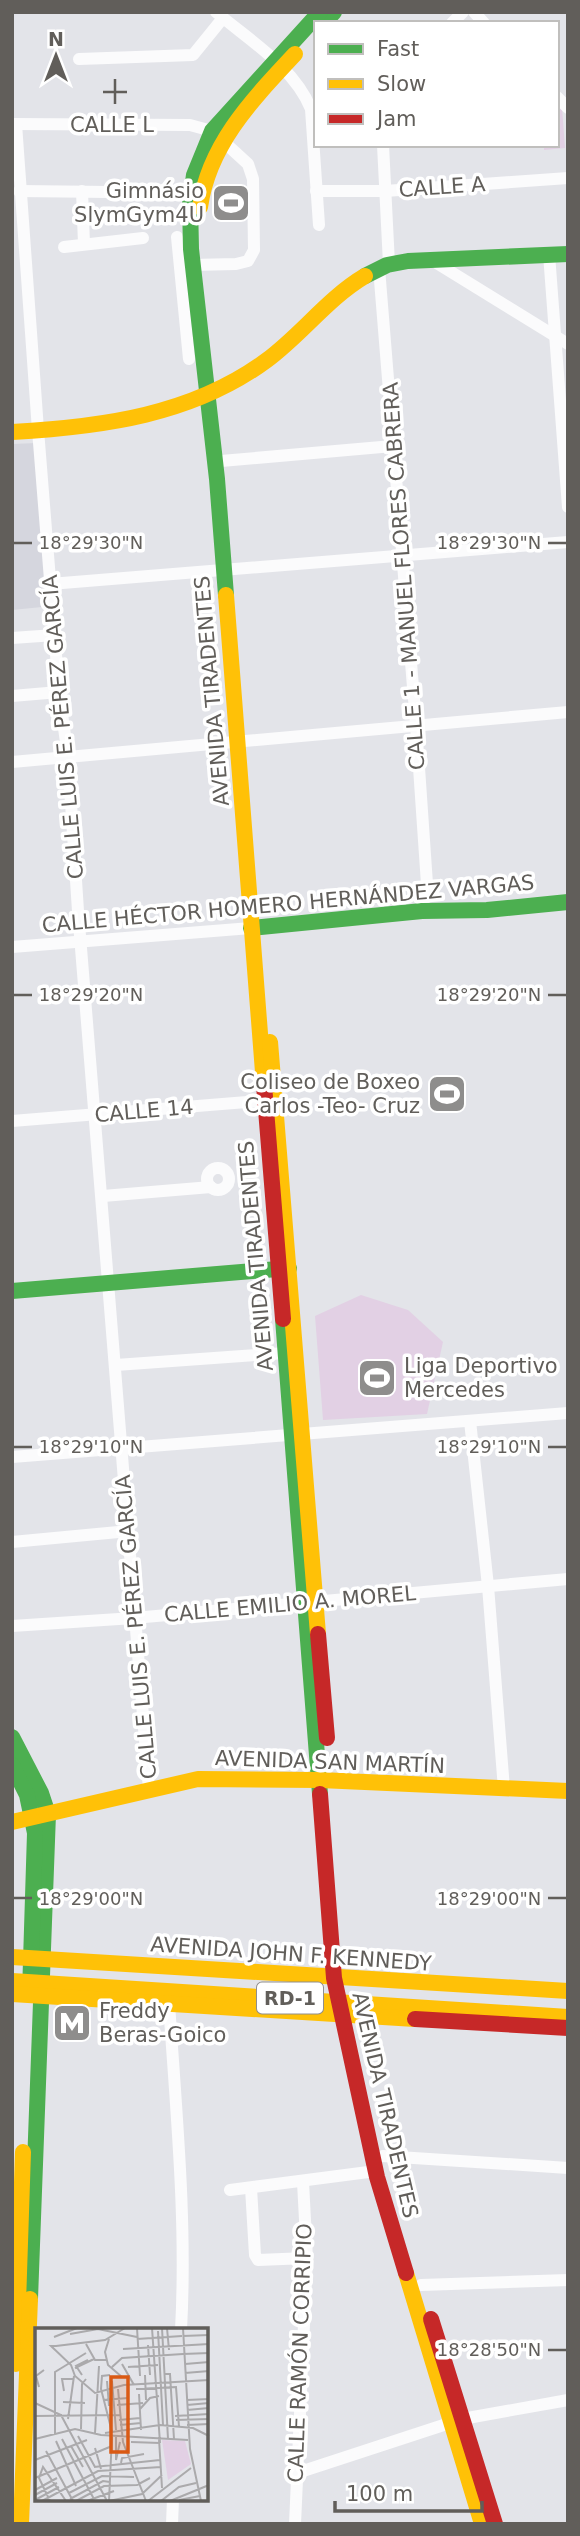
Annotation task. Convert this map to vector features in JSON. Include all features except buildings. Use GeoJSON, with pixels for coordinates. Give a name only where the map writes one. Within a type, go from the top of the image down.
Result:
{"type":"FeatureCollection","features":[{"type":"Feature","properties":{"kind":"main road","name":"AVENIDA TIRADENTES"},"geometry":{"type":"LineString","coordinates":[[317,20],[334,12]]}},
{"type":"Feature","properties":{"kind":"main road","name":"AVENIDA TIRADENTES"},"geometry":{"type":"LineString","coordinates":[[227,569],[221,461],[188,253],[196,193],[194,175],[217,135],[314,23]]}},
{"type":"Feature","properties":{"kind":"main road"},"geometry":{"type":"LineString","coordinates":[[12,432],[80,428],[152,413],[212,394],[269,359],[355,281],[384,266],[430,259],[568,254]]}},
{"type":"Feature","properties":{"kind":"main road","name":"AVENIDA TIRADENTES"},"geometry":{"type":"LineString","coordinates":[[212,394],[325,1780],[338,1978],[482,2524]]}},
{"type":"Feature","properties":{"kind":"main road","name":"CALLE HÉCTOR HOMERO HERNÁNDEZ VARGAS"},"geometry":{"type":"LineString","coordinates":[[256,927],[568,902]]}},
{"type":"Feature","properties":{"kind":"main road","name":"AVENIDA TIRADENTES"},"geometry":{"type":"LineString","coordinates":[[284,1269],[285,1353],[296,1435]]}},
{"type":"Feature","properties":{"kind":"main road"},"geometry":{"type":"LineString","coordinates":[[12,1291],[284,1269]]}},
{"type":"Feature","properties":{"kind":"main road"},"geometry":{"type":"LineString","coordinates":[[12,1737],[41,1793],[12,2524]]}},
{"type":"Feature","properties":{"kind":"main road"},"geometry":{"type":"LineString","coordinates":[[12,1765],[41,1816]]}},
{"type":"Feature","properties":{"kind":"main road","name":"AVENIDA SAN MARTÍN"},"geometry":{"type":"LineString","coordinates":[[12,1822],[198,1779],[325,1780],[568,1791]]}},
{"type":"Feature","properties":{"kind":"main road","name":"AVENIDA JOHN F. KENNEDY"},"geometry":{"type":"LineString","coordinates":[[12,1957],[568,1991]]}},
{"type":"Feature","properties":{"kind":"main road"},"geometry":{"type":"LineString","coordinates":[[144,1966],[130,1972],[76,1969],[69,1972],[64,1981],[67,1988],[75,1993],[130,1995],[144,2002]]}},
{"type":"Feature","properties":{"kind":"main road","name":"RD-1"},"geometry":{"type":"LineString","coordinates":[[12,1970],[568,2004]]}},
{"type":"Feature","properties":{"kind":"main road"},"geometry":{"type":"LineString","coordinates":[[238,2008],[256,2001],[308,2006],[317,2001],[318,1995],[316,1986],[310,1983],[252,1980],[239,1972]]}},
{"type":"Feature","properties":{"kind":"main road","name":"RD-1"},"geometry":{"type":"LineString","coordinates":[[12,1981],[568,2017]]}},
{"type":"Feature","properties":{"kind":"main road"},"geometry":{"type":"LineString","coordinates":[[456,2020],[445,2014],[382,2010],[376,1999],[381,1989],[387,1987],[444,1991],[458,1986]]}},
{"type":"Feature","properties":{"kind":"main road","name":"RD-1"},"geometry":{"type":"LineString","coordinates":[[12,1994],[568,2028]]}},
{"type":"Feature","properties":{"kind":"main road","name":"AVENIDA TIRADENTES"},"geometry":{"type":"LineString","coordinates":[[347,2014],[376,2171],[456,2421],[495,2524]]}},
{"type":"Feature","properties":{"kind":"main road"},"geometry":{"type":"LineString","coordinates":[[19,2314],[21,2524]]}},
{"type":"Feature","properties":{"kind":"street"},"geometry":{"type":"LineString","coordinates":[[79,59],[193,55],[219,15],[278,64],[304,91],[311,109],[318,225]]}},
{"type":"Feature","properties":{"kind":"street","name":"CALLE L"},"geometry":{"type":"LineString","coordinates":[[14,124],[190,125],[217,135]]}},
{"type":"Feature","properties":{"kind":"street","name":"CALLE LUIS E. PÉREZ GARCÍA"},"geometry":{"type":"LineString","coordinates":[[14,124],[54,635],[68,757],[149,1790]]}},
{"type":"Feature","properties":{"kind":"street"},"geometry":{"type":"LineString","coordinates":[[190,359],[188,253],[236,264],[247,261],[254,250],[253,179],[248,164],[217,135]]}},
{"type":"Feature","properties":{"kind":"street","name":"CALLE 1 - MANUEL FLORES CABRERA"},"geometry":{"type":"LineString","coordinates":[[383,147],[384,266],[393,446],[430,911]]}},
{"type":"Feature","properties":{"kind":"street","name":"CALLE A"},"geometry":{"type":"LineString","coordinates":[[316,191],[385,191],[568,178]]}},
{"type":"Feature","properties":{"kind":"street"},"geometry":{"type":"LineString","coordinates":[[19,191],[196,193]]}},
{"type":"Feature","properties":{"kind":"street"},"geometry":{"type":"LineString","coordinates":[[82,191],[84,244]]}},
{"type":"Feature","properties":{"kind":"street"},"geometry":{"type":"LineString","coordinates":[[64,247],[143,238]]}},
{"type":"Feature","properties":{"kind":"street"},"geometry":{"type":"LineString","coordinates":[[549,254],[568,507]]}},
{"type":"Feature","properties":{"kind":"street"},"geometry":{"type":"LineString","coordinates":[[430,259],[568,344]]}},
{"type":"Feature","properties":{"kind":"street"},"geometry":{"type":"LineString","coordinates":[[221,461],[393,446]]}},
{"type":"Feature","properties":{"kind":"street"},"geometry":{"type":"LineString","coordinates":[[50,584],[568,542]]}},
{"type":"Feature","properties":{"kind":"street"},"geometry":{"type":"LineString","coordinates":[[12,638],[54,635]]}},
{"type":"Feature","properties":{"kind":"street"},"geometry":{"type":"LineString","coordinates":[[12,696],[59,692]]}},
{"type":"Feature","properties":{"kind":"street"},"geometry":{"type":"LineString","coordinates":[[12,762],[568,712]]}},
{"type":"Feature","properties":{"kind":"street","name":"CALLE HÉCTOR HOMERO HERNÁNDEZ VARGAS"},"geometry":{"type":"LineString","coordinates":[[12,947],[256,927]]}},
{"type":"Feature","properties":{"kind":"street","name":"CALLE 14"},"geometry":{"type":"LineString","coordinates":[[12,1122],[270,1100]]}},
{"type":"Feature","properties":{"kind":"street"},"geometry":{"type":"LineString","coordinates":[[103,1196],[211,1187]]}},
{"type":"Feature","properties":{"kind":"street"},"geometry":{"type":"LineString","coordinates":[[116,1365],[285,1353]]}},
{"type":"Feature","properties":{"kind":"street"},"geometry":{"type":"LineString","coordinates":[[12,1457],[568,1413]]}},
{"type":"Feature","properties":{"kind":"street"},"geometry":{"type":"LineString","coordinates":[[470,1420],[488,1586],[504,1789]]}},
{"type":"Feature","properties":{"kind":"street"},"geometry":{"type":"LineString","coordinates":[[12,1542],[129,1531]]}},
{"type":"Feature","properties":{"kind":"street","name":"CALLE EMILIO A. MOREL"},"geometry":{"type":"LineString","coordinates":[[12,1626],[134,1618],[568,1579]]}},
{"type":"Feature","properties":{"kind":"street"},"geometry":{"type":"LineString","coordinates":[[169,2003],[181,2193],[181,2328]]}},
{"type":"Feature","properties":{"kind":"street"},"geometry":{"type":"LineString","coordinates":[[383,2156],[568,2168]]}},
{"type":"Feature","properties":{"kind":"street"},"geometry":{"type":"LineString","coordinates":[[230,2190],[376,2171]]}},
{"type":"Feature","properties":{"kind":"street","name":"CALLE RAMÓN CORRIPIO"},"geometry":{"type":"LineString","coordinates":[[295,2524],[307,2258],[303,2182]]}},
{"type":"Feature","properties":{"kind":"street"},"geometry":{"type":"LineString","coordinates":[[251,2188],[255,2255],[258,2260],[307,2258]]}},
{"type":"Feature","properties":{"kind":"street"},"geometry":{"type":"LineString","coordinates":[[421,2285],[568,2280]]}},
{"type":"Feature","properties":{"kind":"street"},"geometry":{"type":"LineString","coordinates":[[297,2473],[456,2421],[568,2400]]}},
{"type":"Feature","properties":{"kind":"street"},"geometry":{"type":"LineString","coordinates":[[172,2524],[173,2501]]}},
{"type":"Feature","properties":{"kind":"shaded area"},"geometry":{"type":"Polygon","coordinates":[[[562,107],[565,148],[544,150],[544,147],[559,147],[559,108],[562,107]]]}},
{"type":"Feature","properties":{"kind":"shaded area"},"geometry":{"type":"Polygon","coordinates":[[[37,443],[52,606],[12,610],[12,444],[37,443]]]}},
{"type":"Feature","properties":{"kind":"shaded area","name":"Liga Deportivo Mercedes"},"geometry":{"type":"Polygon","coordinates":[[[361,1295],[408,1310],[443,1342],[427,1414],[323,1420],[315,1316],[361,1295]]]}},
{"type":"Feature","properties":{"kind":"traffic: fast"},"geometry":{"type":"LineString","coordinates":[[226,595],[217,479],[191,249],[190,203],[194,175],[212,131],[320,12]]}},
{"type":"Feature","properties":{"kind":"traffic: fast"},"geometry":{"type":"LineString","coordinates":[[326,21],[334,12]]}},
{"type":"Feature","properties":{"kind":"traffic: fast"},"geometry":{"type":"LineString","coordinates":[[365,276],[387,265],[408,261],[568,254]]}},
{"type":"Feature","properties":{"kind":"traffic: fast"},"geometry":{"type":"LineString","coordinates":[[251,928],[422,911],[487,910],[568,902]]}},
{"type":"Feature","properties":{"kind":"traffic: fast"},"geometry":{"type":"LineString","coordinates":[[12,1291],[289,1268]]}},
{"type":"Feature","properties":{"kind":"traffic: fast"},"geometry":{"type":"LineString","coordinates":[[283,1319],[320,1794]]}},
{"type":"Feature","properties":{"kind":"traffic: fast"},"geometry":{"type":"LineString","coordinates":[[12,1737],[41,1793],[48,1814],[30,2299]]}},
{"type":"Feature","properties":{"kind":"traffic: fast"},"geometry":{"type":"LineString","coordinates":[[12,1765],[27,1795],[35,1833],[30,1993]]}},
{"type":"Feature","properties":{"kind":"traffic: slow"},"geometry":{"type":"LineString","coordinates":[[200,207],[205,184],[223,143],[249,106],[295,54]]}},
{"type":"Feature","properties":{"kind":"traffic: slow"},"geometry":{"type":"LineString","coordinates":[[12,432],[113,422],[178,406],[209,394],[267,360],[339,295],[365,276]]}},
{"type":"Feature","properties":{"kind":"traffic: slow"},"geometry":{"type":"LineString","coordinates":[[226,595],[264,1085]]}},
{"type":"Feature","properties":{"kind":"traffic: slow"},"geometry":{"type":"LineString","coordinates":[[270,1042],[318,1634]]}},
{"type":"Feature","properties":{"kind":"traffic: slow"},"geometry":{"type":"LineString","coordinates":[[12,1822],[198,1779],[320,1780],[568,1791]]}},
{"type":"Feature","properties":{"kind":"traffic: slow"},"geometry":{"type":"LineString","coordinates":[[12,1957],[568,1991]]}},
{"type":"Feature","properties":{"kind":"traffic: slow"},"geometry":{"type":"LineString","coordinates":[[12,1981],[568,2017]]}},
{"type":"Feature","properties":{"kind":"traffic: slow"},"geometry":{"type":"LineString","coordinates":[[12,1994],[415,2019]]}},
{"type":"Feature","properties":{"kind":"traffic: slow"},"geometry":{"type":"LineString","coordinates":[[16,2364],[23,2152]]}},
{"type":"Feature","properties":{"kind":"traffic: slow"},"geometry":{"type":"LineString","coordinates":[[406,2273],[482,2524]]}},
{"type":"Feature","properties":{"kind":"traffic: slow"},"geometry":{"type":"LineString","coordinates":[[21,2524],[30,2299]]}},
{"type":"Feature","properties":{"kind":"traffic: jam"},"geometry":{"type":"LineString","coordinates":[[264,1085],[283,1319]]}},
{"type":"Feature","properties":{"kind":"traffic: jam"},"geometry":{"type":"LineString","coordinates":[[318,1634],[327,1738]]}},
{"type":"Feature","properties":{"kind":"traffic: jam"},"geometry":{"type":"LineString","coordinates":[[320,1794],[334,1978],[377,2177],[406,2273]]}},
{"type":"Feature","properties":{"kind":"traffic: jam"},"geometry":{"type":"LineString","coordinates":[[415,2019],[568,2028]]}},
{"type":"Feature","properties":{"kind":"traffic: jam"},"geometry":{"type":"LineString","coordinates":[[431,2319],[495,2524]]}},
{"type":"Feature","properties":{"kind":"place","name":"Gimnásio SlymGym4U"},"geometry":{"type":"Point","coordinates":[231,203]}},
{"type":"Feature","properties":{"kind":"place","name":"Coliseo de Boxeo Carlos -Teo- Cruz"},"geometry":{"type":"Point","coordinates":[447,1094]}},
{"type":"Feature","properties":{"kind":"place","name":"Liga Deportivo Mercedes"},"geometry":{"type":"Point","coordinates":[377,1378]}},
{"type":"Feature","properties":{"kind":"place","name":"Freddy Beras-Goico"},"geometry":{"type":"Point","coordinates":[72,2023]}}]}
